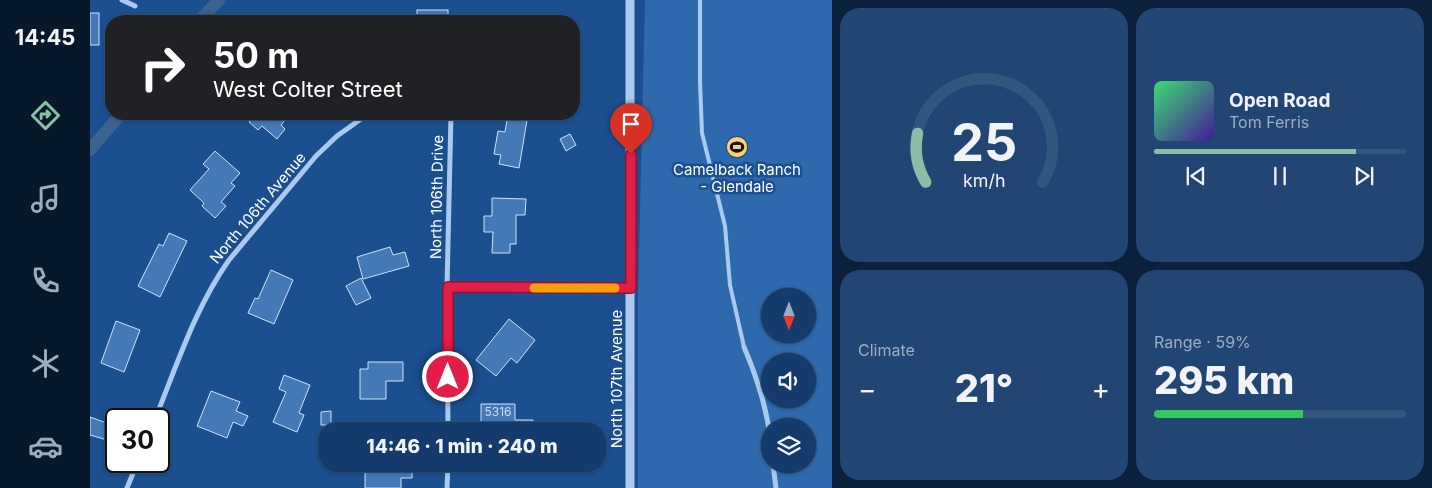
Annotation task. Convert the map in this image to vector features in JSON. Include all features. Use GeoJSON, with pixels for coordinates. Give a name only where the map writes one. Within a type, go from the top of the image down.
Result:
{"type":"FeatureCollection","features":[{"type":"Feature","properties":{"kind":"street"},"geometry":{"type":"LineString","coordinates":[[122,0],[135,6]]}},
{"type":"Feature","properties":{"kind":"street","name":"North 107th Avenue"},"geometry":{"type":"LineString","coordinates":[[630,0],[630,488]]}},
{"type":"Feature","properties":{"kind":"street","name":"North 106th Avenue"},"geometry":{"type":"LineString","coordinates":[[160,408],[205,299],[216,278],[316,156],[337,136],[360,120]]}},
{"type":"Feature","properties":{"kind":"street","name":"North 106th Drive"},"geometry":{"type":"LineString","coordinates":[[448,422],[450,120]]}},
{"type":"Feature","properties":{"kind":"street"},"geometry":{"type":"LineString","coordinates":[[448,287],[631,288]]}},
{"type":"Feature","properties":{"kind":"street"},"geometry":{"type":"LineString","coordinates":[[744,347],[752,364],[768,418]]}},
{"type":"Feature","properties":{"kind":"street"},"geometry":{"type":"LineString","coordinates":[[447,488],[448,472]]}},
{"type":"Feature","properties":{"kind":"street"},"geometry":{"type":"LineString","coordinates":[[127,488],[133,473]]}},
{"type":"Feature","properties":{"kind":"street"},"geometry":{"type":"LineString","coordinates":[[774,473],[776,488]]}},
{"type":"Feature","properties":{"kind":"lane"},"geometry":{"type":"LineString","coordinates":[[700,0],[702,133],[725,226],[730,285],[744,347]]}},
{"type":"Feature","properties":{"kind":"shaded area","name":"Camelback Ranch - Glendale"},"geometry":{"type":"Polygon","coordinates":[[[645,0],[832,0],[832,488],[638,488],[638,294],[645,0]]]}},
{"type":"Feature","properties":{"kind":"building"},"geometry":{"type":"Polygon","coordinates":[[[417,10],[448,10],[448,15],[417,15],[417,10]]]}},
{"type":"Feature","properties":{"kind":"building"},"geometry":{"type":"Polygon","coordinates":[[[90,13],[99,13],[99,45],[90,45],[90,13]]]}},
{"type":"Feature","properties":{"kind":"building"},"geometry":{"type":"Polygon","coordinates":[[[251,120],[285,120],[281,125],[285,129],[277,139],[262,126],[258,130],[249,122],[251,120]]]}},
{"type":"Feature","properties":{"kind":"building"},"geometry":{"type":"Polygon","coordinates":[[[507,120],[527,120],[519,168],[499,164],[501,155],[494,154],[498,131],[505,132],[507,120]]]}},
{"type":"Feature","properties":{"kind":"building"},"geometry":{"type":"Polygon","coordinates":[[[570,134],[576,145],[566,151],[560,139],[570,134]]]}},
{"type":"Feature","properties":{"kind":"building"},"geometry":{"type":"Polygon","coordinates":[[[215,151],[240,173],[231,183],[235,186],[221,202],[226,206],[215,218],[202,206],[204,203],[190,190],[209,169],[203,164],[215,151]]]}},
{"type":"Feature","properties":{"kind":"building"},"geometry":{"type":"Polygon","coordinates":[[[492,198],[526,199],[525,215],[516,215],[516,244],[510,244],[510,253],[492,253],[493,232],[484,232],[484,216],[492,216],[492,198]]]}},
{"type":"Feature","properties":{"kind":"building"},"geometry":{"type":"Polygon","coordinates":[[[169,233],[187,241],[160,297],[138,286],[159,244],[163,246],[169,233]]]}},
{"type":"Feature","properties":{"kind":"building"},"geometry":{"type":"Polygon","coordinates":[[[390,247],[393,255],[405,252],[409,266],[363,279],[357,257],[390,247]]]}},
{"type":"Feature","properties":{"kind":"building"},"geometry":{"type":"Polygon","coordinates":[[[271,270],[293,280],[274,324],[248,313],[255,298],[258,299],[271,270]]]}},
{"type":"Feature","properties":{"kind":"building"},"geometry":{"type":"Polygon","coordinates":[[[361,278],[371,298],[356,305],[346,286],[361,278]]]}},
{"type":"Feature","properties":{"kind":"building"},"geometry":{"type":"Polygon","coordinates":[[[509,319],[535,340],[517,363],[511,358],[496,376],[476,360],[509,319]]]}},
{"type":"Feature","properties":{"kind":"building"},"geometry":{"type":"Polygon","coordinates":[[[116,321],[140,330],[124,372],[101,363],[116,321]]]}},
{"type":"Feature","properties":{"kind":"building"},"geometry":{"type":"Polygon","coordinates":[[[368,362],[403,362],[403,381],[386,381],[386,399],[360,399],[360,369],[368,369],[368,362]]]}},
{"type":"Feature","properties":{"kind":"building"},"geometry":{"type":"Polygon","coordinates":[[[284,375],[310,385],[299,413],[304,415],[297,432],[273,422],[286,392],[279,389],[284,375]]]}},
{"type":"Feature","properties":{"kind":"building"},"geometry":{"type":"Polygon","coordinates":[[[211,391],[240,402],[236,411],[248,416],[243,426],[233,422],[227,438],[197,426],[211,391]]]}},
{"type":"Feature","properties":{"kind":"building"},"geometry":{"type":"Polygon","coordinates":[[[481,404],[515,404],[515,420],[533,420],[533,422],[481,422],[481,404]]]}},
{"type":"Feature","properties":{"kind":"building"},"geometry":{"type":"Polygon","coordinates":[[[331,411],[331,422],[321,422],[321,412],[331,411]]]}},
{"type":"Feature","properties":{"kind":"building"},"geometry":{"type":"Polygon","coordinates":[[[90,417],[105,422],[105,439],[90,435],[90,417]]]}},
{"type":"Feature","properties":{"kind":"building"},"geometry":{"type":"Polygon","coordinates":[[[365,472],[412,472],[412,478],[401,478],[401,488],[365,488],[365,472]]]}},
{"type":"Feature","properties":{"kind":"waterway"},"geometry":{"type":"LineString","coordinates":[[205,15],[219,0]]}},
{"type":"Feature","properties":{"kind":"waterway"},"geometry":{"type":"LineString","coordinates":[[90,150],[116,120]]}},
{"type":"Feature","properties":{"kind":"slow traffic"},"geometry":{"type":"LineString","coordinates":[[534,288],[615,288]]}},
{"type":"Feature","properties":{"kind":"place","name":"Camelback Ranch - Glendale"},"geometry":{"type":"Point","coordinates":[737,147]}},
{"type":"Feature","properties":{"kind":"route"},"geometry":{"type":"LineString","coordinates":[[448,377],[448,287],[631,288],[631,154]]}}]}
